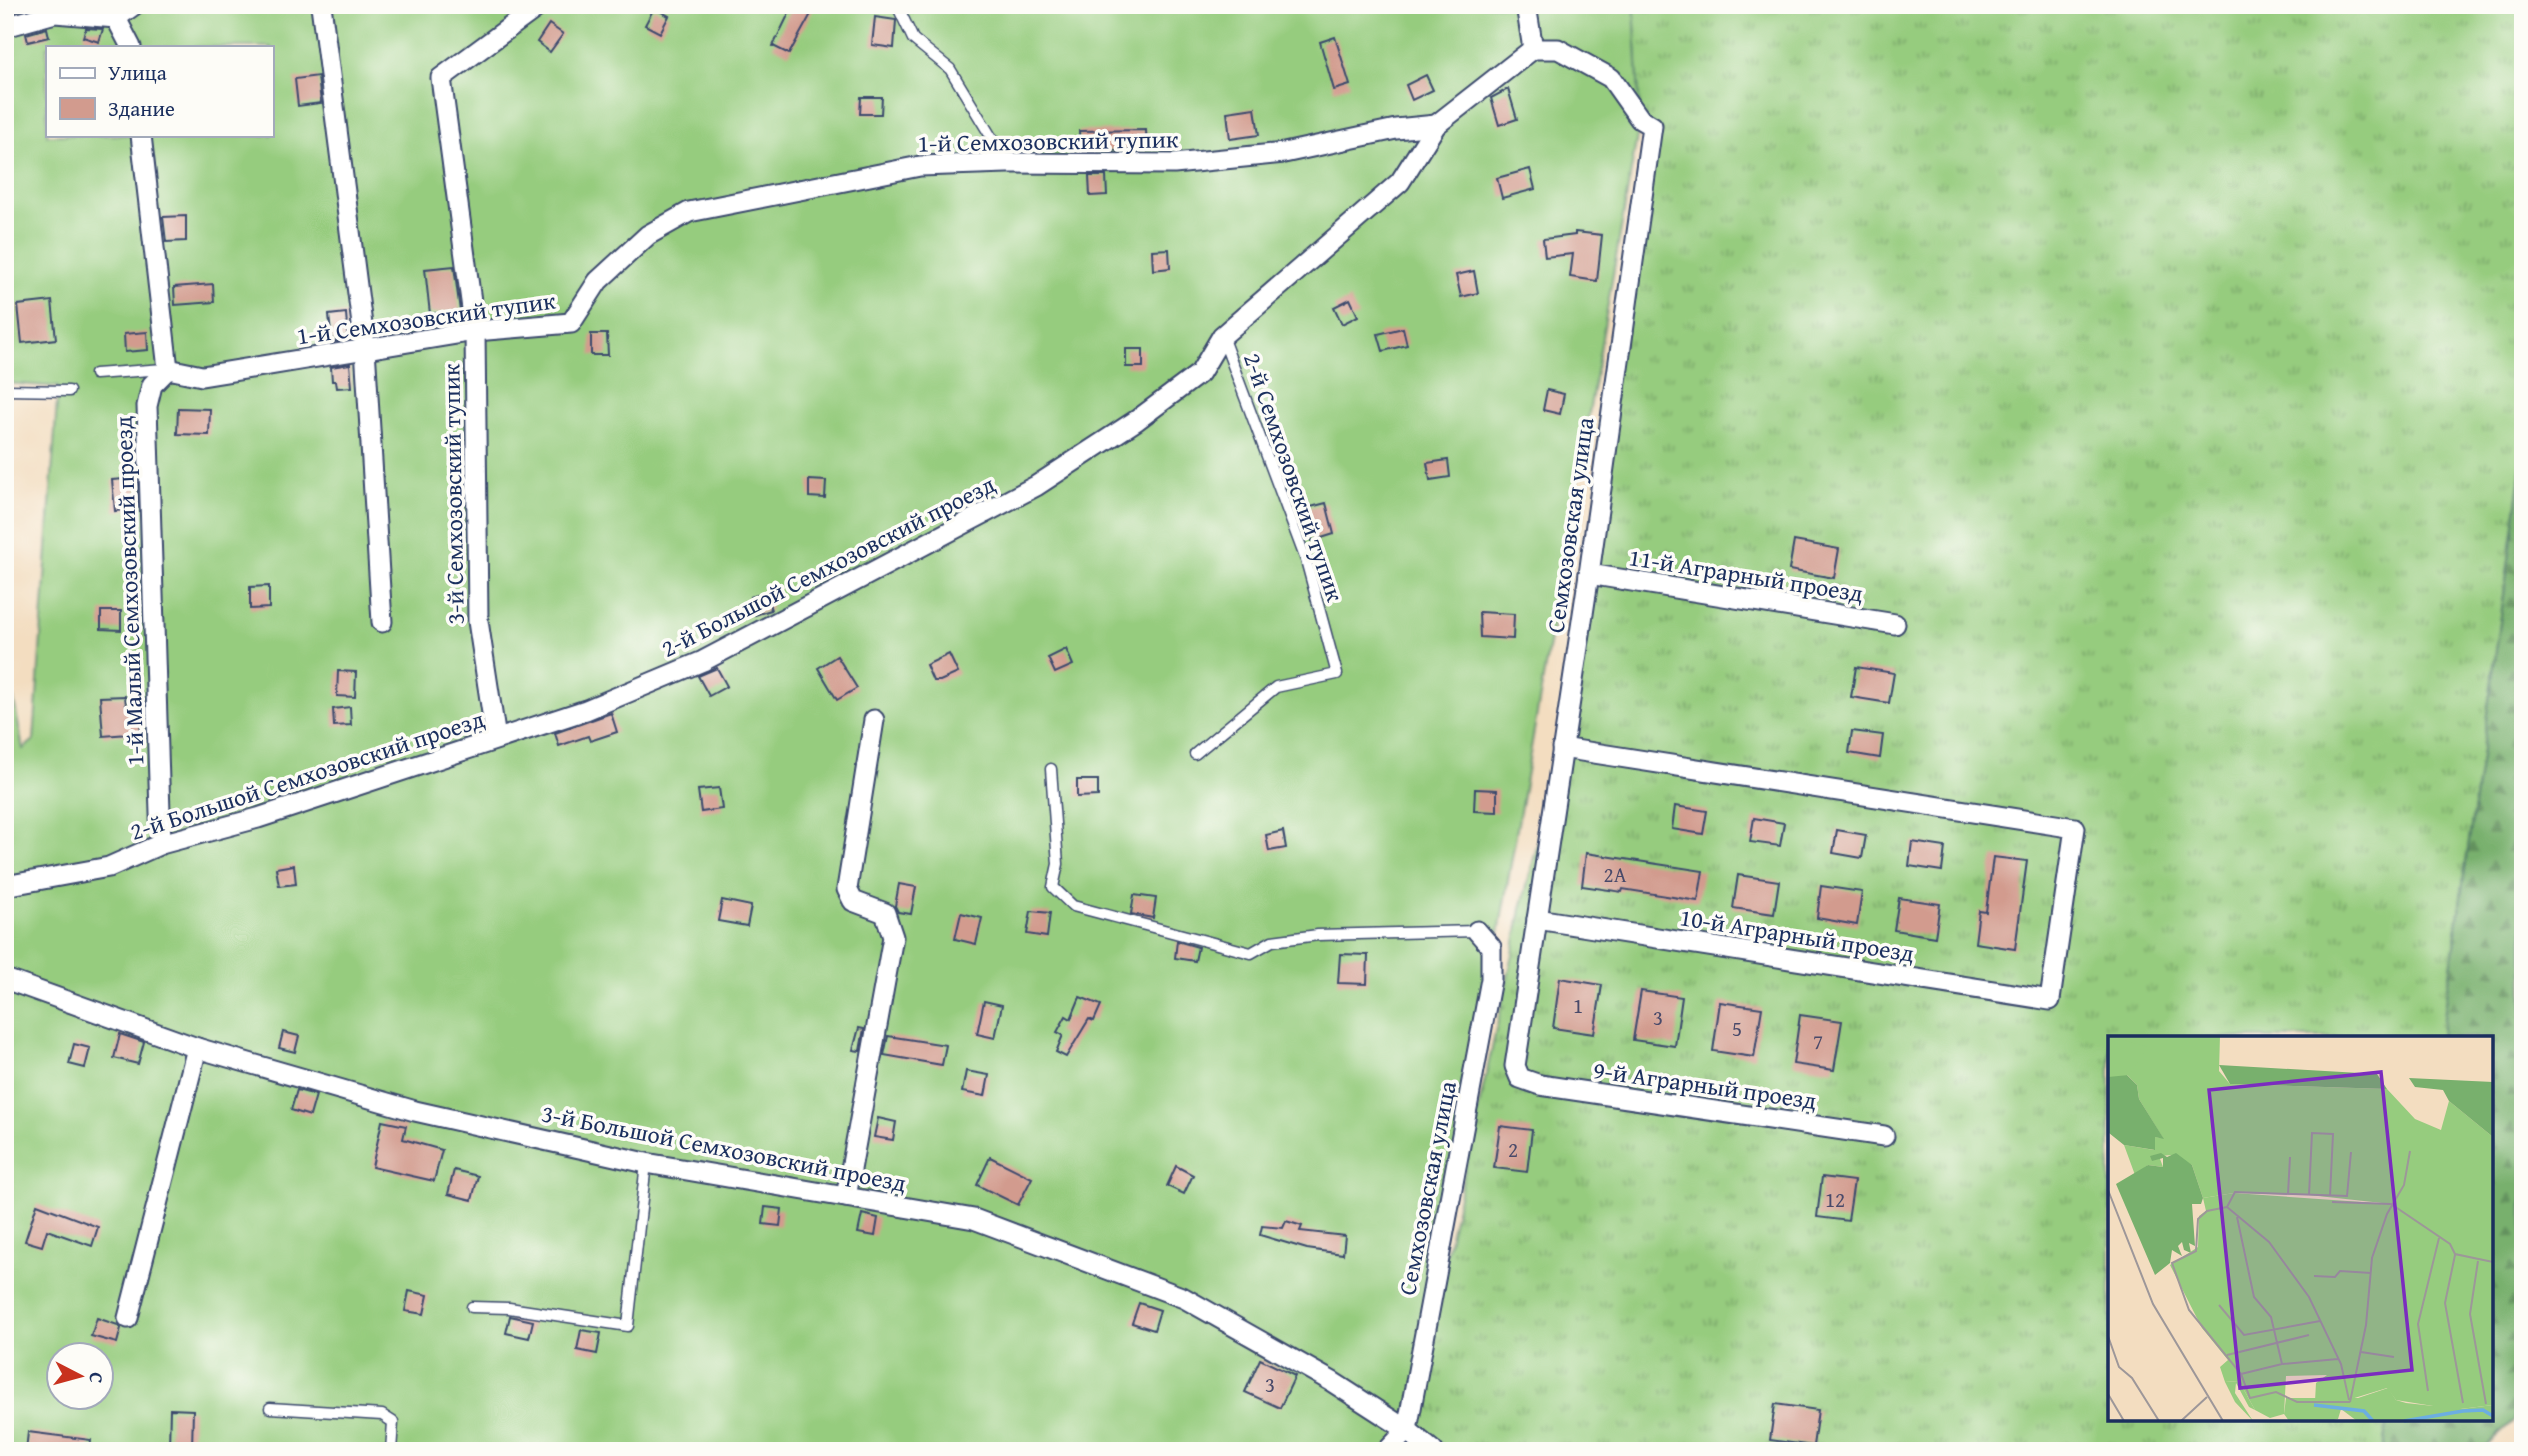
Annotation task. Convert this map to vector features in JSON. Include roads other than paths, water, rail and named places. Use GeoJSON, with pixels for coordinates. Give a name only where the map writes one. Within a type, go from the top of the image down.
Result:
{"type":"FeatureCollection","features":[{"type":"Feature","properties":{"kind":"street"},"geometry":{"type":"LineString","coordinates":[[5,27],[55,13],[116,18],[134,5]]}},
{"type":"Feature","properties":{"kind":"street"},"geometry":{"type":"LineString","coordinates":[[321,5],[365,348],[382,622]]}},
{"type":"Feature","properties":{"kind":"street","name":"3-й Семхозовский тупик"},"geometry":{"type":"LineString","coordinates":[[496,739],[478,621],[475,331],[441,78],[540,5]]}},
{"type":"Feature","properties":{"kind":"street"},"geometry":{"type":"LineString","coordinates":[[1525,5],[1533,49]]}},
{"type":"Feature","properties":{"kind":"street"},"geometry":{"type":"LineString","coordinates":[[116,18],[130,46]]}},
{"type":"Feature","properties":{"kind":"street","name":"2-й Большой Семхозовский проезд"},"geometry":{"type":"LineString","coordinates":[[5,886],[109,867],[161,844],[258,818],[586,710],[703,661],[1036,486],[1137,420],[1200,373],[1222,335],[1400,182],[1436,125],[1533,49]]}},
{"type":"Feature","properties":{"kind":"street","name":"Семхозовская улица"},"geometry":{"type":"LineString","coordinates":[[1520,1078],[1515,1066],[1651,126],[1640,119],[1611,78],[1558,49],[1533,49]]}},
{"type":"Feature","properties":{"kind":"street","name":"1-й Семхозовский тупик"},"geometry":{"type":"LineString","coordinates":[[168,369],[202,376],[475,331],[571,323],[598,281],[648,235],[689,212],[920,166],[1007,163],[1174,164],[1284,153],[1396,129],[1436,125]]}},
{"type":"Feature","properties":{"kind":"street"},"geometry":{"type":"LineString","coordinates":[[141,136],[168,369]]}},
{"type":"Feature","properties":{"kind":"street","name":"1-й Малый Семхозовский проезд"},"geometry":{"type":"LineString","coordinates":[[161,844],[147,406],[152,385],[168,369]]}},
{"type":"Feature","properties":{"kind":"street","name":"11-й Аграрный проезд"},"geometry":{"type":"LineString","coordinates":[[1588,574],[1895,624]]}},
{"type":"Feature","properties":{"kind":"street"},"geometry":{"type":"LineString","coordinates":[[846,1197],[893,937],[885,913],[853,901],[847,889],[874,720]]}},
{"type":"Feature","properties":{"kind":"street","name":"10-й Аграрный проезд"},"geometry":{"type":"LineString","coordinates":[[1537,919],[2050,1000],[2075,828],[1562,748]]}},
{"type":"Feature","properties":{"kind":"street","name":"Семхозовская улица"},"geometry":{"type":"LineString","coordinates":[[1407,1430],[1491,979],[1491,947],[1477,931]]}},
{"type":"Feature","properties":{"kind":"street","name":"3-й Большой Семхозовский проезд"},"geometry":{"type":"LineString","coordinates":[[5,979],[197,1048],[415,1111],[646,1163],[974,1219],[1184,1298],[1331,1381],[1407,1430],[1433,1451]]}},
{"type":"Feature","properties":{"kind":"street"},"geometry":{"type":"LineString","coordinates":[[128,1318],[197,1048]]}},
{"type":"Feature","properties":{"kind":"street","name":"9-й Аграрный проезд"},"geometry":{"type":"LineString","coordinates":[[1520,1078],[1540,1085],[1884,1136]]}},
{"type":"Feature","properties":{"kind":"street"},"geometry":{"type":"LineString","coordinates":[[1387,1451],[1407,1430]]}},
{"type":"Feature","properties":{"kind":"lane"},"geometry":{"type":"LineString","coordinates":[[897,5],[913,39],[950,69],[1007,163]]}},
{"type":"Feature","properties":{"kind":"lane","name":"2-й Семхозовский тупик"},"geometry":{"type":"LineString","coordinates":[[1195,754],[1276,687],[1337,674],[1306,560],[1222,335]]}},
{"type":"Feature","properties":{"kind":"lane"},"geometry":{"type":"LineString","coordinates":[[95,374],[168,369]]}},
{"type":"Feature","properties":{"kind":"lane"},"geometry":{"type":"LineString","coordinates":[[5,390],[69,391]]}},
{"type":"Feature","properties":{"kind":"lane"},"geometry":{"type":"LineString","coordinates":[[1051,769],[1058,864],[1053,887],[1073,906],[1251,953],[1272,941],[1318,935],[1477,931]]}},
{"type":"Feature","properties":{"kind":"lane"},"geometry":{"type":"LineString","coordinates":[[472,1307],[509,1308],[628,1326],[646,1163]]}},
{"type":"Feature","properties":{"kind":"lane"},"geometry":{"type":"LineString","coordinates":[[270,1408],[382,1415],[393,1422],[391,1451]]}}]}
